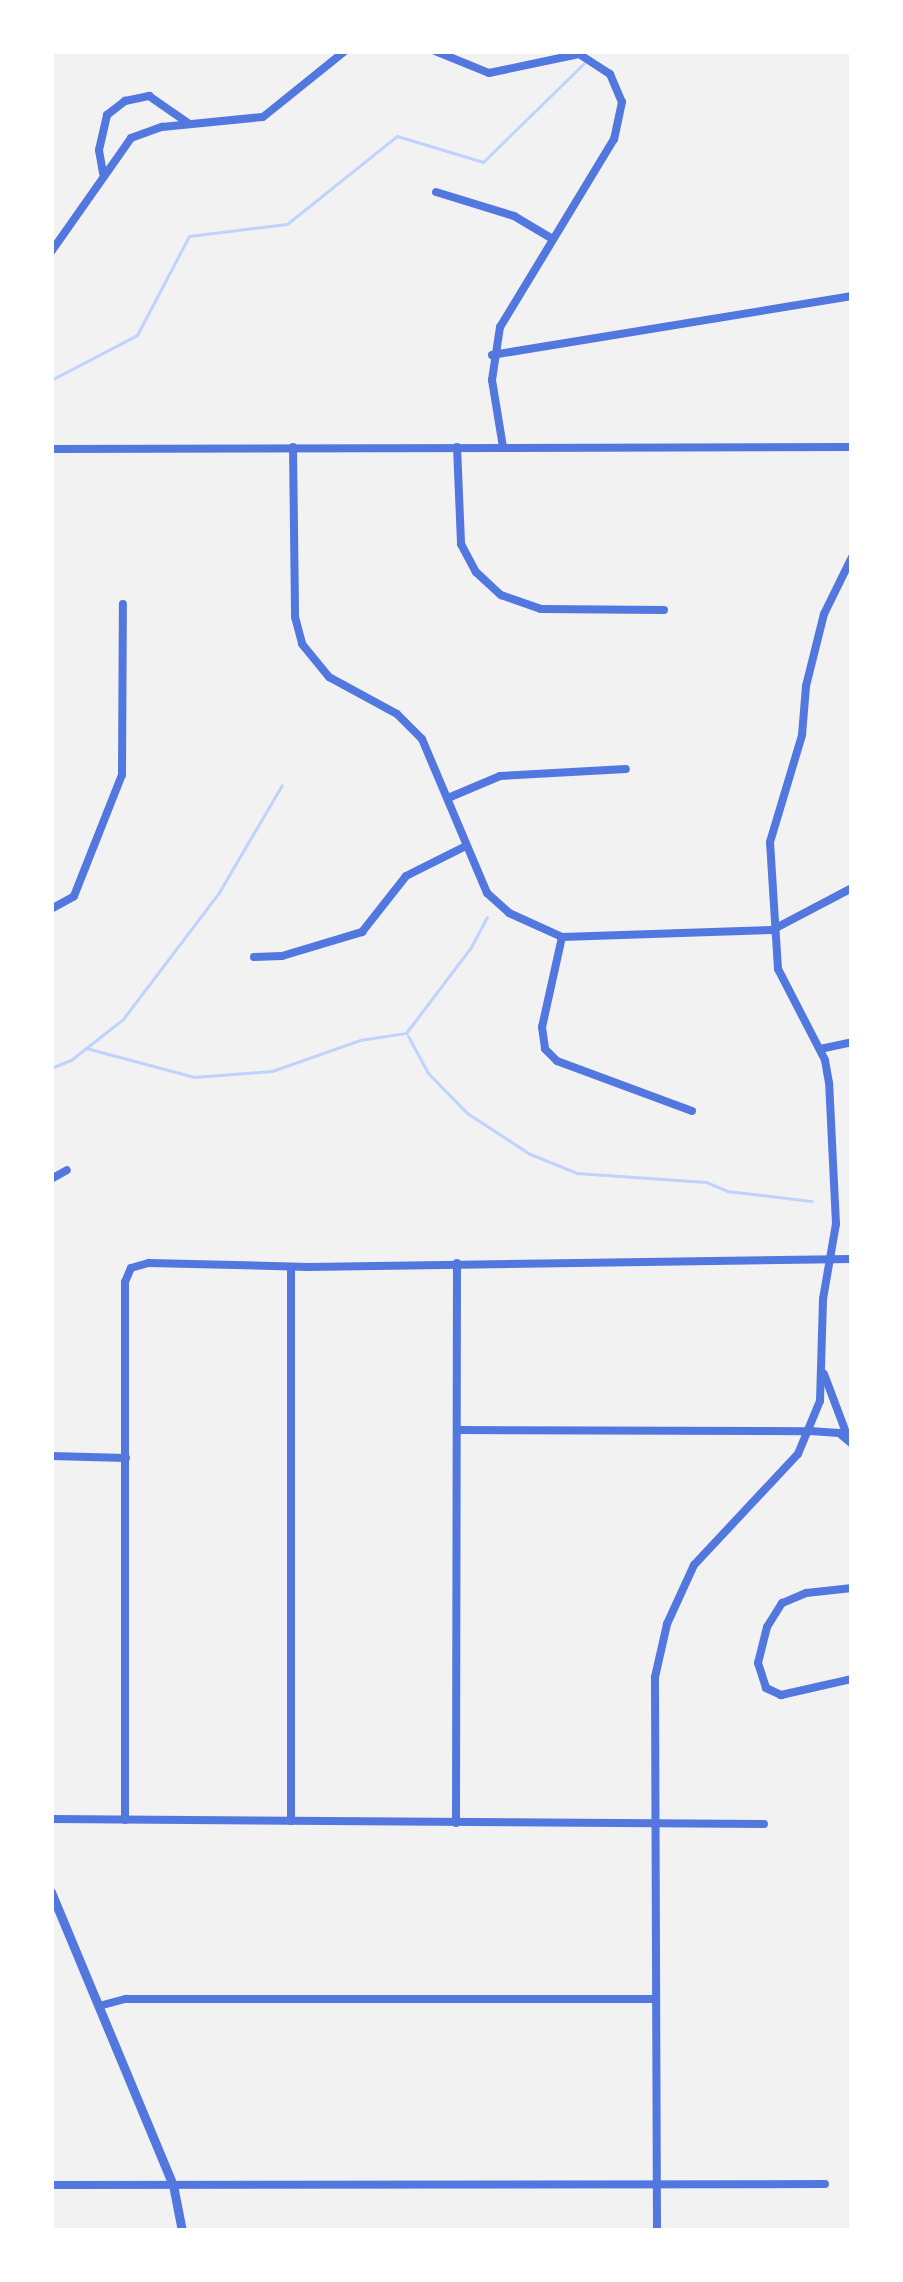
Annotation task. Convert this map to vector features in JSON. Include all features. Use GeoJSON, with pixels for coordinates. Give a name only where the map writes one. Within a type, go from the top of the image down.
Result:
{"type":"FeatureCollection","features":[{"type":"Feature","properties":{"kind":"street"},"geometry":{"type":"LineString","coordinates":[[51,251],[131,138],[189,124],[263,117],[345,51]]}},
{"type":"Feature","properties":{"kind":"street"},"geometry":{"type":"LineString","coordinates":[[435,51],[489,73],[579,54],[610,74],[622,102],[620,127],[516,293],[492,355],[503,448]]}},
{"type":"Feature","properties":{"kind":"street"},"geometry":{"type":"LineString","coordinates":[[103,174],[99,150],[107,115],[125,101],[149,96],[189,124]]}},
{"type":"Feature","properties":{"kind":"street"},"geometry":{"type":"LineString","coordinates":[[436,192],[514,216],[551,238]]}},
{"type":"Feature","properties":{"kind":"street"},"geometry":{"type":"LineString","coordinates":[[492,355],[852,296]]}},
{"type":"Feature","properties":{"kind":"street"},"geometry":{"type":"LineString","coordinates":[[293,447],[296,617],[302,644],[329,677],[410,724],[488,893],[508,913],[562,937],[772,930],[852,888]]}},
{"type":"Feature","properties":{"kind":"street"},"geometry":{"type":"LineString","coordinates":[[457,447],[461,544],[476,572],[500,595],[541,609],[664,610]]}},
{"type":"Feature","properties":{"kind":"street"},"geometry":{"type":"LineString","coordinates":[[51,449],[852,447]]}},
{"type":"Feature","properties":{"kind":"street"},"geometry":{"type":"LineString","coordinates":[[658,2231],[655,1677],[667,1624],[694,1565],[798,1454],[810,1430],[824,1372],[836,1224],[828,1070],[778,969],[772,930],[774,822],[802,735],[806,686],[824,614],[852,557]]}},
{"type":"Feature","properties":{"kind":"street"},"geometry":{"type":"LineString","coordinates":[[51,909],[74,896],[122,776],[123,604]]}},
{"type":"Feature","properties":{"kind":"street"},"geometry":{"type":"LineString","coordinates":[[448,798],[500,776],[626,769]]}},
{"type":"Feature","properties":{"kind":"street"},"geometry":{"type":"LineString","coordinates":[[254,957],[282,956],[362,932],[406,875],[466,846]]}},
{"type":"Feature","properties":{"kind":"street"},"geometry":{"type":"LineString","coordinates":[[562,937],[542,1027],[544,1049],[557,1061],[692,1111]]}},
{"type":"Feature","properties":{"kind":"street"},"geometry":{"type":"LineString","coordinates":[[820,1049],[852,1042]]}},
{"type":"Feature","properties":{"kind":"street"},"geometry":{"type":"LineString","coordinates":[[51,1179],[67,1170]]}},
{"type":"Feature","properties":{"kind":"street"},"geometry":{"type":"LineString","coordinates":[[125,1820],[125,1282],[131,1268],[149,1262],[291,1267],[852,1259]]}},
{"type":"Feature","properties":{"kind":"street"},"geometry":{"type":"LineString","coordinates":[[456,1823],[457,1263]]}},
{"type":"Feature","properties":{"kind":"street"},"geometry":{"type":"LineString","coordinates":[[291,1267],[291,1821]]}},
{"type":"Feature","properties":{"kind":"street"},"geometry":{"type":"LineString","coordinates":[[824,1372],[850,1441]]}},
{"type":"Feature","properties":{"kind":"street"},"geometry":{"type":"LineString","coordinates":[[457,1430],[810,1430],[850,1441]]}},
{"type":"Feature","properties":{"kind":"street"},"geometry":{"type":"LineString","coordinates":[[51,1456],[126,1458]]}},
{"type":"Feature","properties":{"kind":"street"},"geometry":{"type":"LineString","coordinates":[[852,1588],[806,1593],[782,1603],[767,1627],[758,1663],[766,1688],[782,1695],[852,1679]]}},
{"type":"Feature","properties":{"kind":"street"},"geometry":{"type":"LineString","coordinates":[[51,1819],[764,1824]]}},
{"type":"Feature","properties":{"kind":"street"},"geometry":{"type":"LineString","coordinates":[[51,1892],[173,2185],[182,2231]]}},
{"type":"Feature","properties":{"kind":"street"},"geometry":{"type":"LineString","coordinates":[[99,2006],[126,2000],[656,2000]]}},
{"type":"Feature","properties":{"kind":"street"},"geometry":{"type":"LineString","coordinates":[[51,2185],[825,2184]]}},
{"type":"Feature","properties":{"kind":"waterway"},"geometry":{"type":"LineString","coordinates":[[51,380],[137,335],[189,236],[287,224],[397,136],[483,162],[584,63]]}},
{"type":"Feature","properties":{"kind":"waterway"},"geometry":{"type":"LineString","coordinates":[[51,1068],[71,1060],[123,1019],[218,894],[282,785]]}},
{"type":"Feature","properties":{"kind":"waterway"},"geometry":{"type":"LineString","coordinates":[[86,1048],[194,1077],[272,1071],[360,1040],[406,1033],[471,947],[487,917]]}},
{"type":"Feature","properties":{"kind":"waterway"},"geometry":{"type":"LineString","coordinates":[[408,1036],[428,1073],[467,1113],[530,1154],[577,1173],[706,1182],[727,1191],[811,1201]]}}]}
